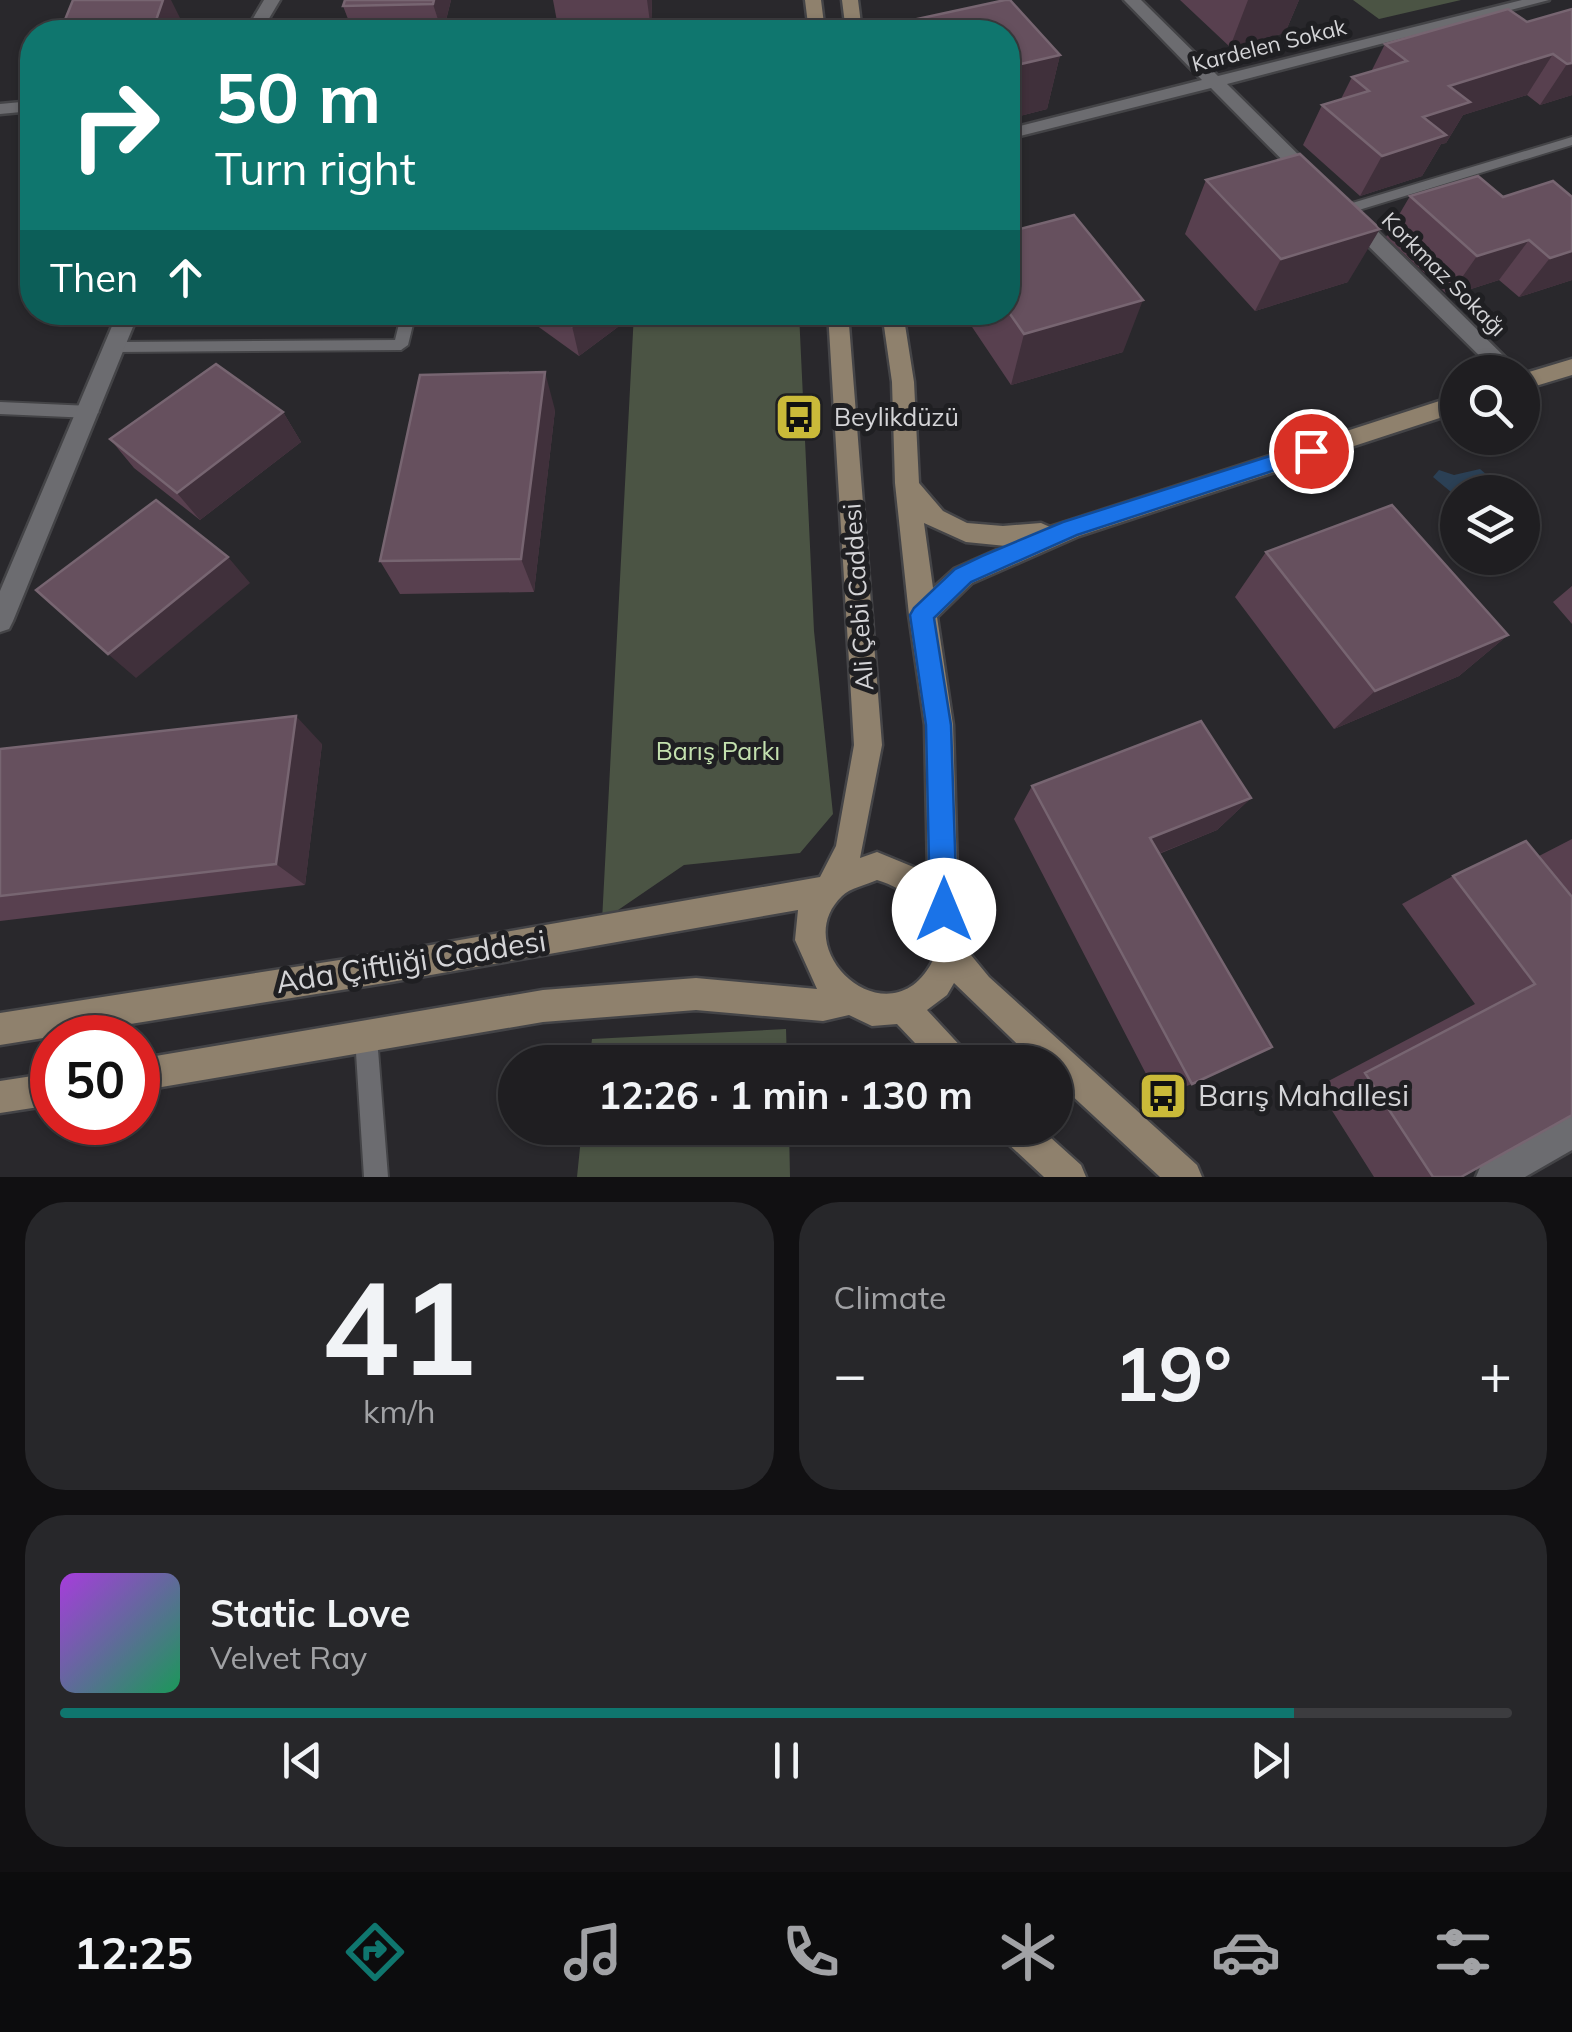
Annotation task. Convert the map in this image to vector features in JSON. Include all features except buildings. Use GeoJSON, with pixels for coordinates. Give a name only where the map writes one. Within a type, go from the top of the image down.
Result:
{"type":"FeatureCollection","features":[{"type":"Feature","properties":{"kind":"main road","name":"Ali Çebi Caddesi"},"geometry":{"type":"LineString","coordinates":[[839,325],[868,745],[850,846],[813,909],[811,951],[825,979],[848,1000]]}},
{"type":"Feature","properties":{"kind":"main road"},"geometry":{"type":"LineString","coordinates":[[160,1071],[543,1006],[696,994],[823,1005],[848,1000],[872,1010],[904,1009],[928,994],[942,977],[950,935],[944,910],[939,725],[907,483],[903,382],[894,325]]}},
{"type":"Feature","properties":{"kind":"main road"},"geometry":{"type":"LineString","coordinates":[[1540,377],[1572,367]]}},
{"type":"Feature","properties":{"kind":"main road"},"geometry":{"type":"LineString","coordinates":[[922,615],[963,576],[1070,529],[1440,409]]}},
{"type":"Feature","properties":{"kind":"main road"},"geometry":{"type":"LineString","coordinates":[[907,483],[930,516],[953,530],[1015,537],[1070,529]]}},
{"type":"Feature","properties":{"kind":"main road"},"geometry":{"type":"LineString","coordinates":[[830,885],[856,869],[898,869],[918,879],[944,910]]}},
{"type":"Feature","properties":{"kind":"main road","name":"Ada Çiftliği Caddesi"},"geometry":{"type":"LineString","coordinates":[[0,1029],[391,967],[830,885]]}},
{"type":"Feature","properties":{"kind":"main road"},"geometry":{"type":"LineString","coordinates":[[949,952],[978,988],[1185,1177]]}},
{"type":"Feature","properties":{"kind":"main road"},"geometry":{"type":"LineString","coordinates":[[904,1009],[938,1045]]}},
{"type":"Feature","properties":{"kind":"main road"},"geometry":{"type":"LineString","coordinates":[[0,1098],[30,1093]]}},
{"type":"Feature","properties":{"kind":"main road"},"geometry":{"type":"LineString","coordinates":[[1034,1145],[1069,1177]]}},
{"type":"Feature","properties":{"kind":"street","name":"Korkmaz Sokağı"},"geometry":{"type":"LineString","coordinates":[[1132,0],[1492,355]]}},
{"type":"Feature","properties":{"kind":"street","name":"Kardelen Sokak"},"geometry":{"type":"LineString","coordinates":[[1020,131],[1541,0]]}},
{"type":"Feature","properties":{"kind":"street"},"geometry":{"type":"LineString","coordinates":[[0,621],[125,325]]}},
{"type":"Feature","properties":{"kind":"street"},"geometry":{"type":"LineString","coordinates":[[1493,1177],[1572,1130]]}},
{"type":"Feature","properties":{"kind":"lane"},"geometry":{"type":"LineString","coordinates":[[1344,210],[1572,140]]}},
{"type":"Feature","properties":{"kind":"lane"},"geometry":{"type":"LineString","coordinates":[[117,347],[401,345],[406,325]]}},
{"type":"Feature","properties":{"kind":"lane"},"geometry":{"type":"LineString","coordinates":[[0,408],[91,412]]}},
{"type":"Feature","properties":{"kind":"lane"},"geometry":{"type":"LineString","coordinates":[[366,1036],[376,1177]]}},
{"type":"Feature","properties":{"kind":"green space"},"geometry":{"type":"Polygon","coordinates":[[[1353,0],[1461,0],[1379,19],[1353,0]]]}},
{"type":"Feature","properties":{"kind":"green space","name":"Barış Parkı"},"geometry":{"type":"Polygon","coordinates":[[[633,325],[800,325],[814,631],[833,814],[800,853],[684,865],[602,921],[633,325]]]}},
{"type":"Feature","properties":{"kind":"green space"},"geometry":{"type":"Polygon","coordinates":[[[786,1029],[786,1045],[591,1045],[592,1039],[786,1029]]]}},
{"type":"Feature","properties":{"kind":"green space"},"geometry":{"type":"Polygon","coordinates":[[[580,1145],[789,1145],[790,1177],[577,1177],[580,1145]]]}},
{"type":"Feature","properties":{"kind":"water"},"geometry":{"type":"Polygon","coordinates":[[[1480,469],[1487,475],[1454,475],[1480,469]]]}},
{"type":"Feature","properties":{"kind":"water"},"geometry":{"type":"Polygon","coordinates":[[[1439,470],[1454,475],[1440,475],[1440,483],[1433,477],[1439,470]]]}},
{"type":"Feature","properties":{"kind":"place","name":"Beylikdüzü"},"geometry":{"type":"Point","coordinates":[799,417]}},
{"type":"Feature","properties":{"kind":"place","name":"Barış Mahallesi"},"geometry":{"type":"Point","coordinates":[1163,1096]}},
{"type":"Feature","properties":{"kind":"route"},"geometry":{"type":"LineString","coordinates":[[944,910],[939,725],[922,615],[941,592],[963,576],[1070,529],[1311,451]]}}]}
